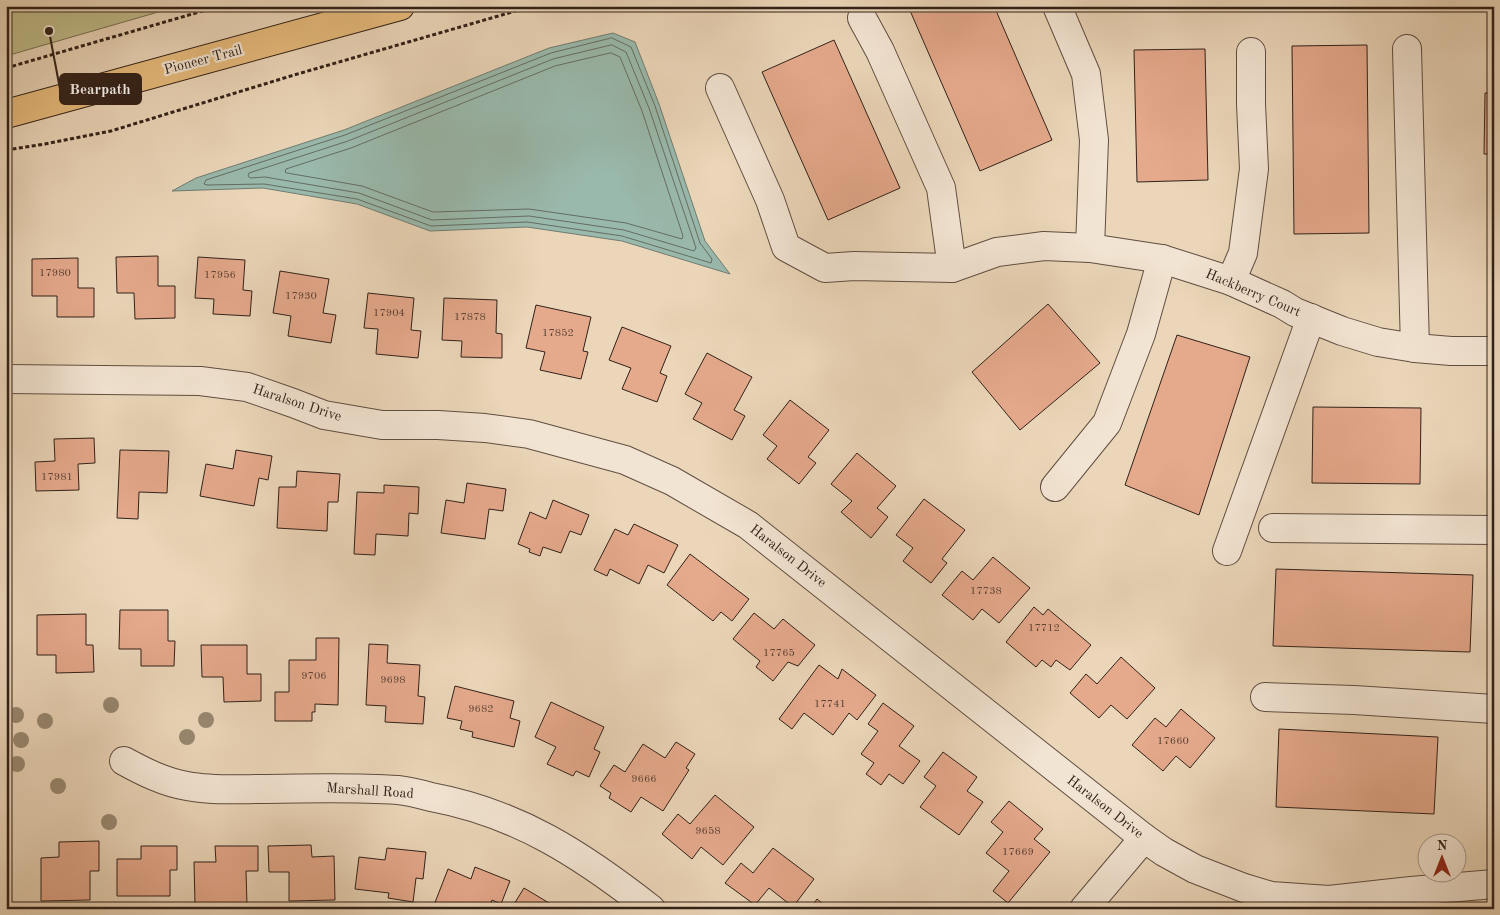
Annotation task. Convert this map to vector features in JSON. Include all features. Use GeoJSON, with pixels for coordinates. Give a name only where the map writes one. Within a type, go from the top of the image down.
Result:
{"type":"FeatureCollection","features":[{"type":"Feature","properties":{"kind":"main road","name":"Pioneer Trail"},"geometry":{"type":"LineString","coordinates":[[6,114],[400,6]]}},
{"type":"Feature","properties":{"kind":"street"},"geometry":{"type":"LineString","coordinates":[[1057,6],[1086,74],[1094,140],[1090,248]]}},
{"type":"Feature","properties":{"kind":"street"},"geometry":{"type":"LineString","coordinates":[[720,88],[770,200],[786,247],[825,268],[854,266],[952,268],[940,188],[880,51],[862,18]]}},
{"type":"Feature","properties":{"kind":"street"},"geometry":{"type":"LineString","coordinates":[[1407,49],[1415,348]]}},
{"type":"Feature","properties":{"kind":"street"},"geometry":{"type":"LineString","coordinates":[[1231,281],[1243,253],[1254,169],[1251,52]]}},
{"type":"Feature","properties":{"kind":"street","name":"Hackberry Court"},"geometry":{"type":"LineString","coordinates":[[952,268],[997,252],[1044,246],[1090,248],[1162,259],[1231,281],[1342,331],[1378,342],[1451,351],[1494,351]]}},
{"type":"Feature","properties":{"kind":"street"},"geometry":{"type":"LineString","coordinates":[[1055,488],[1107,424],[1141,334],[1162,259]]}},
{"type":"Feature","properties":{"kind":"street"},"geometry":{"type":"LineString","coordinates":[[1227,552],[1311,318]]}},
{"type":"Feature","properties":{"kind":"street","name":"Haralson Drive"},"geometry":{"type":"LineString","coordinates":[[6,379],[209,382],[246,387],[333,417],[382,425],[475,427],[529,434],[625,460],[672,481],[748,525],[1144,838],[1164,852],[1195,869],[1244,888],[1271,896],[1329,900],[1494,884]]}},
{"type":"Feature","properties":{"kind":"street"},"geometry":{"type":"LineString","coordinates":[[1273,528],[1494,530]]}},
{"type":"Feature","properties":{"kind":"street"},"geometry":{"type":"LineString","coordinates":[[1265,697],[1354,700],[1494,709]]}},
{"type":"Feature","properties":{"kind":"street","name":"Marshall Road"},"geometry":{"type":"LineString","coordinates":[[124,761],[153,777],[186,786],[220,789],[342,788],[400,790],[458,802],[516,822],[567,848],[651,909]]}},
{"type":"Feature","properties":{"kind":"street"},"geometry":{"type":"LineString","coordinates":[[1084,909],[1144,838]]}},
{"type":"Feature","properties":{"kind":"path"},"geometry":{"type":"LineString","coordinates":[[6,68],[220,6]]}},
{"type":"Feature","properties":{"kind":"path"},"geometry":{"type":"LineString","coordinates":[[6,150],[111,131],[294,75],[533,6]]}},
{"type":"Feature","properties":{"kind":"shaded area"},"geometry":{"type":"Polygon","coordinates":[[[6,6],[179,6],[6,56],[6,6]]]}},
{"type":"Feature","properties":{"kind":"water"},"geometry":{"type":"Polygon","coordinates":[[[613,33],[635,42],[659,104],[705,241],[730,274],[622,241],[527,227],[430,231],[357,204],[263,188],[172,191],[196,178],[344,130],[549,48],[613,33]]]}},
{"type":"Feature","properties":{"kind":"building"},"geometry":{"type":"Polygon","coordinates":[[[908,6],[994,6],[1052,140],[980,171],[908,6]]]}},
{"type":"Feature","properties":{"kind":"building"},"geometry":{"type":"Polygon","coordinates":[[[834,40],[900,188],[828,220],[762,72],[834,40]]]}},
{"type":"Feature","properties":{"kind":"building"},"geometry":{"type":"Polygon","coordinates":[[[1367,45],[1369,233],[1294,234],[1292,46],[1367,45]]]}},
{"type":"Feature","properties":{"kind":"building"},"geometry":{"type":"Polygon","coordinates":[[[1205,49],[1208,180],[1137,182],[1134,50],[1205,49]]]}},
{"type":"Feature","properties":{"kind":"building"},"geometry":{"type":"Polygon","coordinates":[[[1485,93],[1494,93],[1494,154],[1484,154],[1485,93]]]}},
{"type":"Feature","properties":{"kind":"building"},"geometry":{"type":"Polygon","coordinates":[[[158,256],[158,286],[175,286],[175,318],[135,319],[134,293],[117,293],[116,257],[158,256]]]}},
{"type":"Feature","properties":{"kind":"building"},"geometry":{"type":"Polygon","coordinates":[[[198,257],[245,260],[243,290],[252,291],[250,316],[213,314],[214,299],[195,298],[198,257]]]}},
{"type":"Feature","properties":{"kind":"building"},"geometry":{"type":"Polygon","coordinates":[[[78,258],[78,288],[94,288],[94,317],[57,317],[57,296],[32,296],[32,259],[78,258]]]}},
{"type":"Feature","properties":{"kind":"building"},"geometry":{"type":"Polygon","coordinates":[[[280,271],[329,279],[323,313],[336,315],[331,343],[288,336],[291,316],[273,313],[280,271]]]}},
{"type":"Feature","properties":{"kind":"building"},"geometry":{"type":"Polygon","coordinates":[[[368,293],[414,298],[411,330],[421,331],[418,358],[376,354],[378,329],[364,328],[368,293]]]}},
{"type":"Feature","properties":{"kind":"building"},"geometry":{"type":"Polygon","coordinates":[[[444,298],[497,300],[496,333],[502,334],[502,358],[461,357],[462,341],[442,340],[444,298]]]}},
{"type":"Feature","properties":{"kind":"building"},"geometry":{"type":"Polygon","coordinates":[[[1048,304],[1100,363],[1020,430],[972,372],[1048,304]]]}},
{"type":"Feature","properties":{"kind":"building"},"geometry":{"type":"Polygon","coordinates":[[[536,305],[591,317],[583,351],[588,352],[581,379],[540,370],[545,352],[526,348],[536,305]]]}},
{"type":"Feature","properties":{"kind":"building"},"geometry":{"type":"Polygon","coordinates":[[[622,327],[671,346],[660,373],[667,376],[657,402],[622,389],[631,368],[609,360],[622,327]]]}},
{"type":"Feature","properties":{"kind":"building"},"geometry":{"type":"Polygon","coordinates":[[[1177,335],[1250,357],[1199,515],[1125,485],[1177,335]]]}},
{"type":"Feature","properties":{"kind":"building"},"geometry":{"type":"Polygon","coordinates":[[[707,353],[752,377],[734,410],[745,416],[732,440],[693,419],[702,403],[685,394],[707,353]]]}},
{"type":"Feature","properties":{"kind":"building"},"geometry":{"type":"Polygon","coordinates":[[[790,400],[829,430],[808,457],[816,463],[799,484],[767,459],[777,446],[763,435],[790,400]]]}},
{"type":"Feature","properties":{"kind":"building"},"geometry":{"type":"Polygon","coordinates":[[[1313,407],[1421,408],[1420,484],[1312,483],[1313,407]]]}},
{"type":"Feature","properties":{"kind":"building"},"geometry":{"type":"Polygon","coordinates":[[[94,438],[95,463],[78,464],[79,490],[36,491],[35,462],[55,461],[54,439],[94,438]]]}},
{"type":"Feature","properties":{"kind":"building"},"geometry":{"type":"Polygon","coordinates":[[[120,450],[169,451],[167,493],[139,492],[138,519],[117,518],[120,450]]]}},
{"type":"Feature","properties":{"kind":"building"},"geometry":{"type":"Polygon","coordinates":[[[236,450],[272,456],[268,480],[259,478],[254,506],[200,496],[206,464],[233,469],[236,450]]]}},
{"type":"Feature","properties":{"kind":"building"},"geometry":{"type":"Polygon","coordinates":[[[857,453],[896,486],[877,508],[888,517],[871,538],[841,512],[852,501],[831,484],[857,453]]]}},
{"type":"Feature","properties":{"kind":"building"},"geometry":{"type":"Polygon","coordinates":[[[297,471],[340,474],[338,502],[328,502],[327,531],[277,528],[279,487],[296,487],[297,471]]]}},
{"type":"Feature","properties":{"kind":"building"},"geometry":{"type":"Polygon","coordinates":[[[467,483],[506,489],[503,511],[489,509],[485,539],[441,533],[446,500],[464,503],[467,483]]]}},
{"type":"Feature","properties":{"kind":"building"},"geometry":{"type":"Polygon","coordinates":[[[384,485],[419,487],[418,514],[409,513],[408,536],[376,534],[375,555],[354,554],[357,492],[384,493],[384,485]]]}},
{"type":"Feature","properties":{"kind":"building"},"geometry":{"type":"Polygon","coordinates":[[[924,499],[965,530],[942,559],[947,563],[931,583],[903,561],[913,548],[896,535],[924,499]]]}},
{"type":"Feature","properties":{"kind":"building"},"geometry":{"type":"Polygon","coordinates":[[[553,500],[589,515],[581,535],[570,531],[561,553],[543,547],[540,556],[529,552],[530,549],[518,544],[530,512],[546,519],[553,500]]]}},
{"type":"Feature","properties":{"kind":"building"},"geometry":{"type":"Polygon","coordinates":[[[634,524],[678,545],[664,573],[648,565],[639,584],[610,569],[607,576],[594,570],[615,529],[628,535],[634,524]]]}},
{"type":"Feature","properties":{"kind":"building"},"geometry":{"type":"Polygon","coordinates":[[[690,554],[749,599],[732,621],[721,612],[713,621],[667,585],[690,554]]]}},
{"type":"Feature","properties":{"kind":"building"},"geometry":{"type":"Polygon","coordinates":[[[993,557],[1030,588],[999,623],[982,609],[973,620],[942,595],[962,571],[973,580],[993,557]]]}},
{"type":"Feature","properties":{"kind":"building"},"geometry":{"type":"Polygon","coordinates":[[[1276,569],[1473,575],[1470,652],[1273,646],[1276,569]]]}},
{"type":"Feature","properties":{"kind":"building"},"geometry":{"type":"Polygon","coordinates":[[[1034,607],[1043,615],[1048,609],[1091,645],[1070,670],[1056,660],[1051,667],[1042,660],[1036,667],[1006,642],[1034,607]]]}},
{"type":"Feature","properties":{"kind":"building"},"geometry":{"type":"Polygon","coordinates":[[[120,610],[168,610],[168,641],[175,641],[174,666],[141,666],[141,649],[119,649],[120,610]]]}},
{"type":"Feature","properties":{"kind":"building"},"geometry":{"type":"Polygon","coordinates":[[[754,613],[774,629],[783,619],[815,645],[798,666],[788,662],[773,681],[756,667],[760,661],[733,639],[754,613]]]}},
{"type":"Feature","properties":{"kind":"building"},"geometry":{"type":"Polygon","coordinates":[[[86,614],[86,645],[93,645],[94,672],[56,673],[56,655],[37,655],[37,615],[86,614]]]}},
{"type":"Feature","properties":{"kind":"building"},"geometry":{"type":"Polygon","coordinates":[[[316,638],[339,638],[338,705],[315,704],[315,712],[312,712],[312,721],[275,721],[275,692],[289,692],[289,660],[316,660],[316,638]]]}},
{"type":"Feature","properties":{"kind":"building"},"geometry":{"type":"Polygon","coordinates":[[[369,644],[388,645],[387,663],[420,665],[418,696],[425,697],[423,724],[385,722],[386,706],[366,705],[369,644]]]}},
{"type":"Feature","properties":{"kind":"building"},"geometry":{"type":"Polygon","coordinates":[[[201,645],[247,645],[247,674],[261,674],[261,701],[224,702],[223,677],[202,677],[201,645]]]}},
{"type":"Feature","properties":{"kind":"building"},"geometry":{"type":"Polygon","coordinates":[[[1121,657],[1155,688],[1127,719],[1111,705],[1099,718],[1070,693],[1086,674],[1097,684],[1121,657]]]}},
{"type":"Feature","properties":{"kind":"building"},"geometry":{"type":"Polygon","coordinates":[[[819,665],[838,679],[842,669],[876,695],[857,720],[849,713],[833,735],[804,713],[792,729],[779,719],[819,665]]]}},
{"type":"Feature","properties":{"kind":"building"},"geometry":{"type":"Polygon","coordinates":[[[455,686],[514,701],[510,718],[520,721],[514,747],[472,737],[473,732],[460,729],[462,721],[447,718],[455,686]]]}},
{"type":"Feature","properties":{"kind":"building"},"geometry":{"type":"Polygon","coordinates":[[[551,702],[604,727],[594,749],[600,752],[589,777],[576,771],[573,776],[547,764],[556,747],[535,737],[551,702]]]}},
{"type":"Feature","properties":{"kind":"building"},"geometry":{"type":"Polygon","coordinates":[[[883,703],[914,726],[899,746],[920,761],[903,784],[889,774],[881,785],[866,774],[874,763],[861,754],[878,731],[868,724],[883,703]]]}},
{"type":"Feature","properties":{"kind":"building"},"geometry":{"type":"Polygon","coordinates":[[[1181,709],[1215,738],[1190,768],[1176,756],[1163,771],[1132,745],[1155,718],[1166,727],[1181,709]]]}},
{"type":"Feature","properties":{"kind":"building"},"geometry":{"type":"Polygon","coordinates":[[[1279,729],[1438,737],[1434,814],[1276,807],[1279,729]]]}},
{"type":"Feature","properties":{"kind":"building"},"geometry":{"type":"Polygon","coordinates":[[[676,742],[695,754],[686,768],[689,770],[663,811],[641,797],[631,812],[609,798],[611,793],[600,786],[614,765],[625,772],[643,744],[665,758],[676,742]]]}},
{"type":"Feature","properties":{"kind":"building"},"geometry":{"type":"Polygon","coordinates":[[[943,752],[977,777],[967,791],[983,802],[959,835],[920,807],[936,786],[924,777],[943,752]]]}},
{"type":"Feature","properties":{"kind":"building"},"geometry":{"type":"Polygon","coordinates":[[[715,795],[754,827],[723,865],[701,847],[692,859],[662,834],[678,814],[690,824],[715,795]]]}},
{"type":"Feature","properties":{"kind":"building"},"geometry":{"type":"Polygon","coordinates":[[[1009,801],[1043,829],[1034,839],[1050,852],[1008,903],[993,891],[1009,871],[986,853],[1003,832],[991,822],[1009,801]]]}},
{"type":"Feature","properties":{"kind":"building"},"geometry":{"type":"Polygon","coordinates":[[[99,841],[99,871],[90,871],[90,900],[41,901],[41,858],[59,857],[59,842],[99,841]]]}},
{"type":"Feature","properties":{"kind":"building"},"geometry":{"type":"Polygon","coordinates":[[[311,845],[312,857],[334,856],[335,900],[289,901],[289,872],[269,872],[268,846],[311,845]]]}},
{"type":"Feature","properties":{"kind":"building"},"geometry":{"type":"Polygon","coordinates":[[[141,846],[177,846],[177,870],[170,870],[170,896],[117,896],[117,859],[141,859],[141,846]]]}},
{"type":"Feature","properties":{"kind":"building"},"geometry":{"type":"Polygon","coordinates":[[[215,846],[258,846],[258,871],[246,871],[247,904],[195,904],[194,862],[216,862],[215,846]]]}},
{"type":"Feature","properties":{"kind":"building"},"geometry":{"type":"Polygon","coordinates":[[[387,848],[426,852],[423,879],[416,878],[413,902],[388,898],[389,893],[355,889],[359,857],[385,860],[387,848]]]}},
{"type":"Feature","properties":{"kind":"building"},"geometry":{"type":"Polygon","coordinates":[[[773,848],[814,879],[793,907],[769,888],[755,905],[725,883],[741,863],[753,873],[773,848]]]}},
{"type":"Feature","properties":{"kind":"building"},"geometry":{"type":"Polygon","coordinates":[[[475,867],[510,881],[501,904],[492,900],[489,909],[444,909],[434,905],[448,869],[471,879],[475,867]]]}},
{"type":"Feature","properties":{"kind":"building"},"geometry":{"type":"Polygon","coordinates":[[[524,888],[559,909],[511,909],[524,888]]]}},
{"type":"Feature","properties":{"kind":"building"},"geometry":{"type":"Polygon","coordinates":[[[817,899],[829,909],[810,909],[817,899]]]}},
{"type":"Feature","properties":{"kind":"place","name":"Bearpath"},"geometry":{"type":"Point","coordinates":[49,31]}}]}
